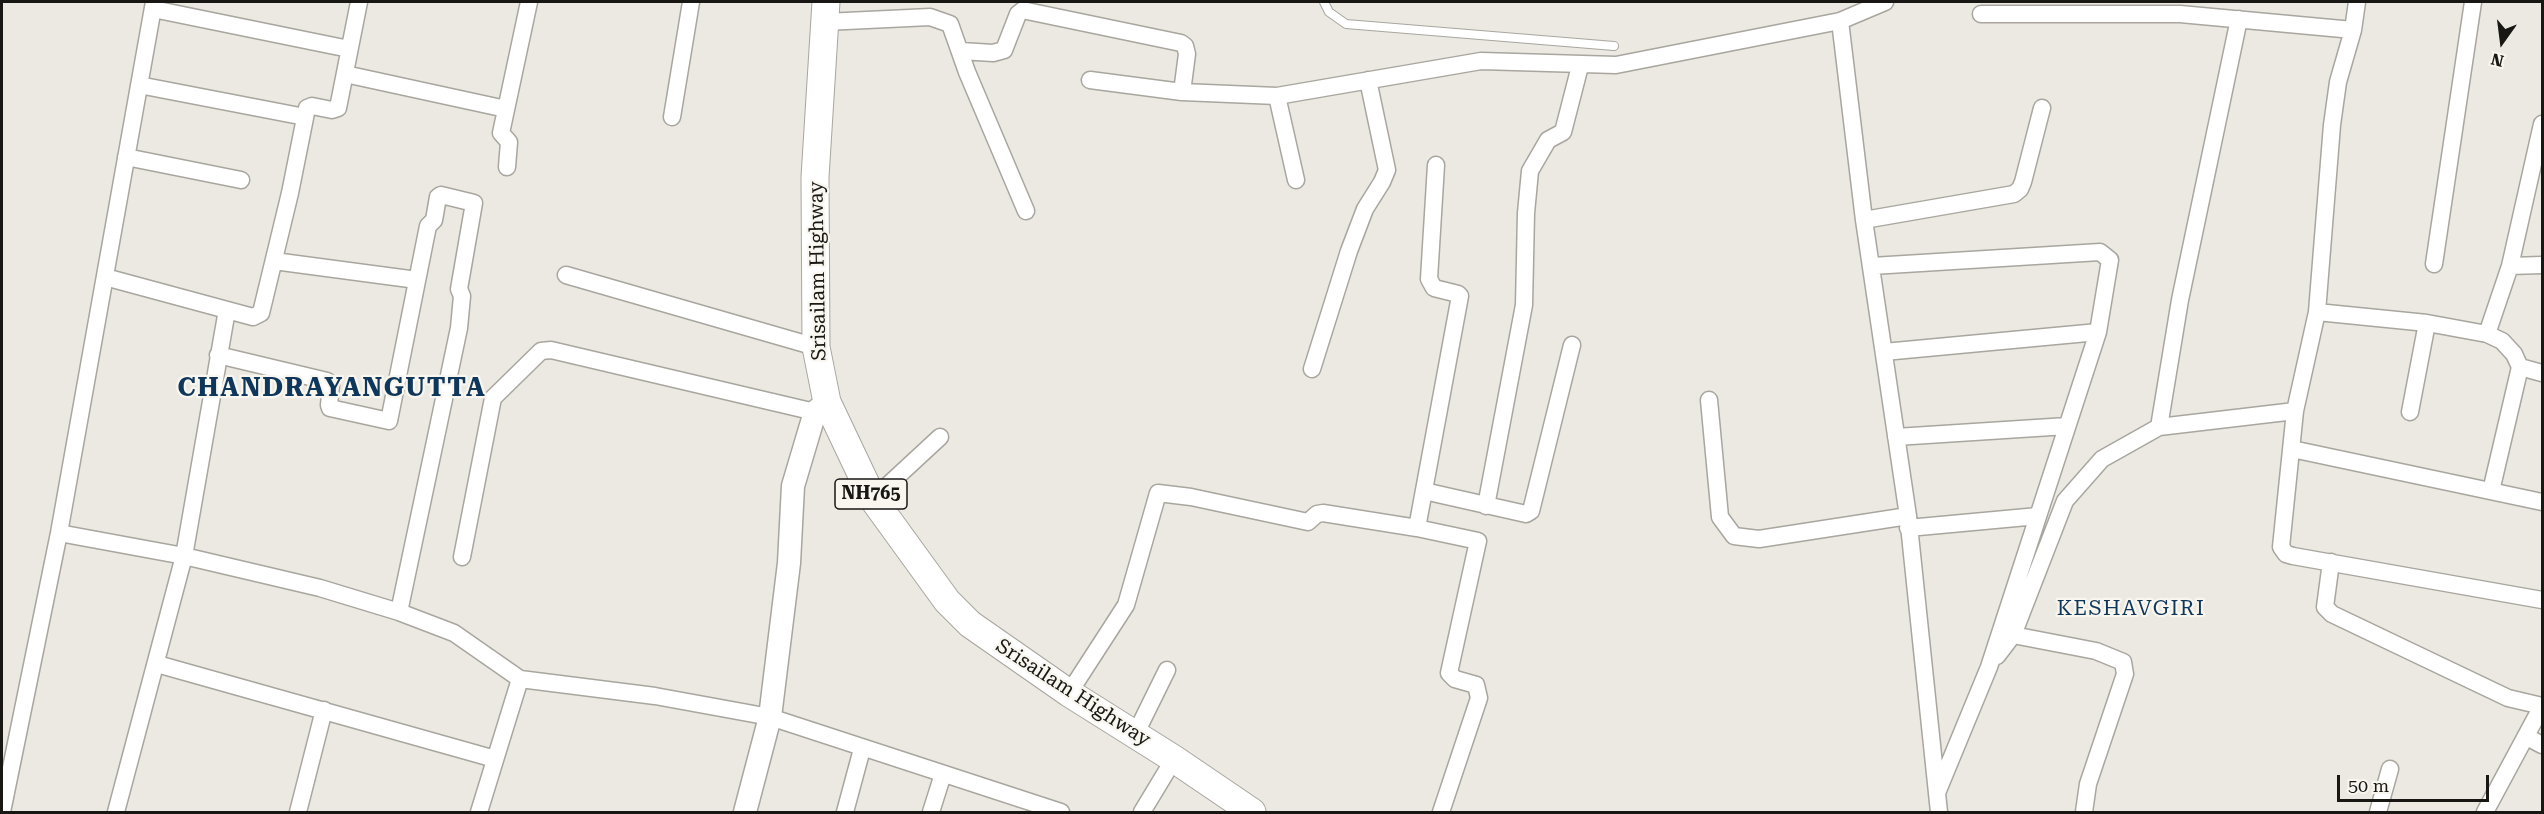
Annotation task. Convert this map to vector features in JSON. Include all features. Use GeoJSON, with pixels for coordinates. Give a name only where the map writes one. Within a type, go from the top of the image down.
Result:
{"type":"FeatureCollection","features":[{"type":"Feature","properties":{"kind":"highway","name":"Srisailam Highway"},"geometry":{"type":"LineString","coordinates":[[826,12],[815,177],[816,347],[821,407],[873,499],[947,601],[970,624],[1069,693],[1174,759],[1252,813]]}},
{"type":"Feature","properties":{"kind":"main road"},"geometry":{"type":"LineString","coordinates":[[745,813],[770,717],[789,563],[793,486],[821,407]]}},
{"type":"Feature","properties":{"kind":"street"},"geometry":{"type":"LineString","coordinates":[[105,277],[253,317],[261,313],[305,117],[309,106],[332,110],[338,108],[359,2]]}},
{"type":"Feature","properties":{"kind":"street"},"geometry":{"type":"LineString","coordinates":[[507,167],[509,142],[501,133],[529,2]]}},
{"type":"Feature","properties":{"kind":"street"},"geometry":{"type":"LineString","coordinates":[[672,117],[691,2]]}},
{"type":"Feature","properties":{"kind":"street"},"geometry":{"type":"LineString","coordinates":[[1090,80],[1182,92],[1277,96],[1481,61],[1580,66],[1616,65],[1840,21],[1884,2]]}},
{"type":"Feature","properties":{"kind":"street"},"geometry":{"type":"LineString","coordinates":[[2357,2],[2353,30],[2338,82],[2332,125],[2318,312],[2295,411],[2281,547],[2286,554],[2293,556],[2542,600]]}},
{"type":"Feature","properties":{"kind":"street"},"geometry":{"type":"LineString","coordinates":[[2433,264],[2473,2]]}},
{"type":"Feature","properties":{"kind":"street"},"geometry":{"type":"LineString","coordinates":[[2,813],[58,532],[153,5],[349,49]]}},
{"type":"Feature","properties":{"kind":"street"},"geometry":{"type":"LineString","coordinates":[[961,51],[993,53],[1004,50],[1023,10],[1181,43],[1185,46],[1187,54],[1182,92]]}},
{"type":"Feature","properties":{"kind":"street"},"geometry":{"type":"LineString","coordinates":[[826,12],[938,18],[950,24],[967,72],[1026,211]]}},
{"type":"Feature","properties":{"kind":"street"},"geometry":{"type":"LineString","coordinates":[[1981,14],[2180,14],[2353,30]]}},
{"type":"Feature","properties":{"kind":"street"},"geometry":{"type":"LineString","coordinates":[[2159,427],[2180,300],[2239,19]]}},
{"type":"Feature","properties":{"kind":"street"},"geometry":{"type":"LineString","coordinates":[[1840,21],[1864,220],[1908,522],[1939,813]]}},
{"type":"Feature","properties":{"kind":"street"},"geometry":{"type":"LineString","coordinates":[[1486,506],[1524,305],[1526,213],[1530,171],[1541,148],[1548,140],[1563,132],[1580,66]]}},
{"type":"Feature","properties":{"kind":"street"},"geometry":{"type":"LineString","coordinates":[[345,74],[506,109]]}},
{"type":"Feature","properties":{"kind":"street"},"geometry":{"type":"LineString","coordinates":[[1312,369],[1349,251],[1365,209],[1387,170],[1368,80]]}},
{"type":"Feature","properties":{"kind":"street"},"geometry":{"type":"LineString","coordinates":[[139,85],[305,117]]}},
{"type":"Feature","properties":{"kind":"street"},"geometry":{"type":"LineString","coordinates":[[1277,96],[1296,180]]}},
{"type":"Feature","properties":{"kind":"street"},"geometry":{"type":"LineString","coordinates":[[1864,220],[2014,194],[2023,182],[2042,108]]}},
{"type":"Feature","properties":{"kind":"street"},"geometry":{"type":"LineString","coordinates":[[2487,334],[2510,266],[2542,124]]}},
{"type":"Feature","properties":{"kind":"street"},"geometry":{"type":"LineString","coordinates":[[126,157],[241,180]]}},
{"type":"Feature","properties":{"kind":"street"},"geometry":{"type":"LineString","coordinates":[[1417,528],[1460,296],[1434,288],[1428,279],[1436,165]]}},
{"type":"Feature","properties":{"kind":"street"},"geometry":{"type":"LineString","coordinates":[[218,355],[327,381],[331,385],[328,405],[330,408],[389,421],[428,226],[435,216],[438,197],[441,195],[473,201],[459,289],[462,296],[459,328],[399,612]]}},
{"type":"Feature","properties":{"kind":"street"},"geometry":{"type":"LineString","coordinates":[[1872,266],[2100,252],[2110,260],[2098,332],[1989,667],[1937,793]]}},
{"type":"Feature","properties":{"kind":"street"},"geometry":{"type":"LineString","coordinates":[[274,261],[417,280]]}},
{"type":"Feature","properties":{"kind":"street"},"geometry":{"type":"LineString","coordinates":[[2510,266],[2542,265]]}},
{"type":"Feature","properties":{"kind":"street"},"geometry":{"type":"LineString","coordinates":[[566,275],[816,347]]}},
{"type":"Feature","properties":{"kind":"street"},"geometry":{"type":"LineString","coordinates":[[116,813],[184,556],[227,310]]}},
{"type":"Feature","properties":{"kind":"street"},"geometry":{"type":"LineString","coordinates":[[2318,312],[2427,323],[2487,334],[2502,341],[2514,354],[2520,367],[2491,491]]}},
{"type":"Feature","properties":{"kind":"street"},"geometry":{"type":"LineString","coordinates":[[2410,411],[2427,323]]}},
{"type":"Feature","properties":{"kind":"street"},"geometry":{"type":"LineString","coordinates":[[1884,352],[2098,332]]}},
{"type":"Feature","properties":{"kind":"street"},"geometry":{"type":"LineString","coordinates":[[1424,491],[1526,514],[1531,511],[1572,345]]}},
{"type":"Feature","properties":{"kind":"street"},"geometry":{"type":"LineString","coordinates":[[462,557],[493,398],[542,351],[551,350],[821,407]]}},
{"type":"Feature","properties":{"kind":"street"},"geometry":{"type":"LineString","coordinates":[[2520,367],[2542,373]]}},
{"type":"Feature","properties":{"kind":"street"},"geometry":{"type":"LineString","coordinates":[[1709,400],[1720,517],[1734,536],[1759,539],[1908,522],[2038,516]]}},
{"type":"Feature","properties":{"kind":"street"},"geometry":{"type":"LineString","coordinates":[[1989,667],[2013,635],[2065,501],[2102,459],[2159,427],[2295,411]]}},
{"type":"Feature","properties":{"kind":"street"},"geometry":{"type":"LineString","coordinates":[[1896,437],[2067,426]]}},
{"type":"Feature","properties":{"kind":"street"},"geometry":{"type":"LineString","coordinates":[[873,499],[940,438]]}},
{"type":"Feature","properties":{"kind":"street"},"geometry":{"type":"LineString","coordinates":[[2292,449],[2542,502]]}},
{"type":"Feature","properties":{"kind":"street"},"geometry":{"type":"LineString","coordinates":[[1069,693],[1126,605],[1158,493],[1191,497],[1308,522],[1317,514],[1323,513],[1417,528],[1478,541],[1449,673],[1455,679],[1476,685],[1479,698],[1441,813]]}},
{"type":"Feature","properties":{"kind":"street"},"geometry":{"type":"LineString","coordinates":[[58,532],[184,556],[320,588],[399,612],[454,633],[520,679],[656,696],[770,717],[1061,813]]}},
{"type":"Feature","properties":{"kind":"street"},"geometry":{"type":"LineString","coordinates":[[2331,562],[2325,607],[2332,614],[2508,698],[2542,706],[2527,737],[2514,754],[2485,813]]}},
{"type":"Feature","properties":{"kind":"street"},"geometry":{"type":"LineString","coordinates":[[2013,635],[2096,651],[2123,662],[2125,674],[2088,784],[2084,813]]}},
{"type":"Feature","properties":{"kind":"street"},"geometry":{"type":"LineString","coordinates":[[157,664],[495,759]]}},
{"type":"Feature","properties":{"kind":"street"},"geometry":{"type":"LineString","coordinates":[[1136,735],[1167,670]]}},
{"type":"Feature","properties":{"kind":"street"},"geometry":{"type":"LineString","coordinates":[[479,813],[520,679]]}},
{"type":"Feature","properties":{"kind":"street"},"geometry":{"type":"LineString","coordinates":[[298,813],[324,710]]}},
{"type":"Feature","properties":{"kind":"street"},"geometry":{"type":"LineString","coordinates":[[2527,737],[2542,745]]}},
{"type":"Feature","properties":{"kind":"street"},"geometry":{"type":"LineString","coordinates":[[844,813],[862,749]]}},
{"type":"Feature","properties":{"kind":"street"},"geometry":{"type":"LineString","coordinates":[[1142,813],[1174,759]]}},
{"type":"Feature","properties":{"kind":"street"},"geometry":{"type":"LineString","coordinates":[[2378,813],[2390,769]]}},
{"type":"Feature","properties":{"kind":"street"},"geometry":{"type":"LineString","coordinates":[[931,813],[943,774]]}},
{"type":"Feature","properties":{"kind":"lane"},"geometry":{"type":"LineString","coordinates":[[1324,2],[1329,12],[1346,24],[1557,43],[1614,45]]}},
{"type":"Feature","properties":{"kind":"district","name":"CHANDRAYANGUTTA"},"geometry":{"type":"Point","coordinates":[332,388]}},
{"type":"Feature","properties":{"kind":"district","name":"KESHAVGIRI"},"geometry":{"type":"Point","coordinates":[2131,609]}}]}
